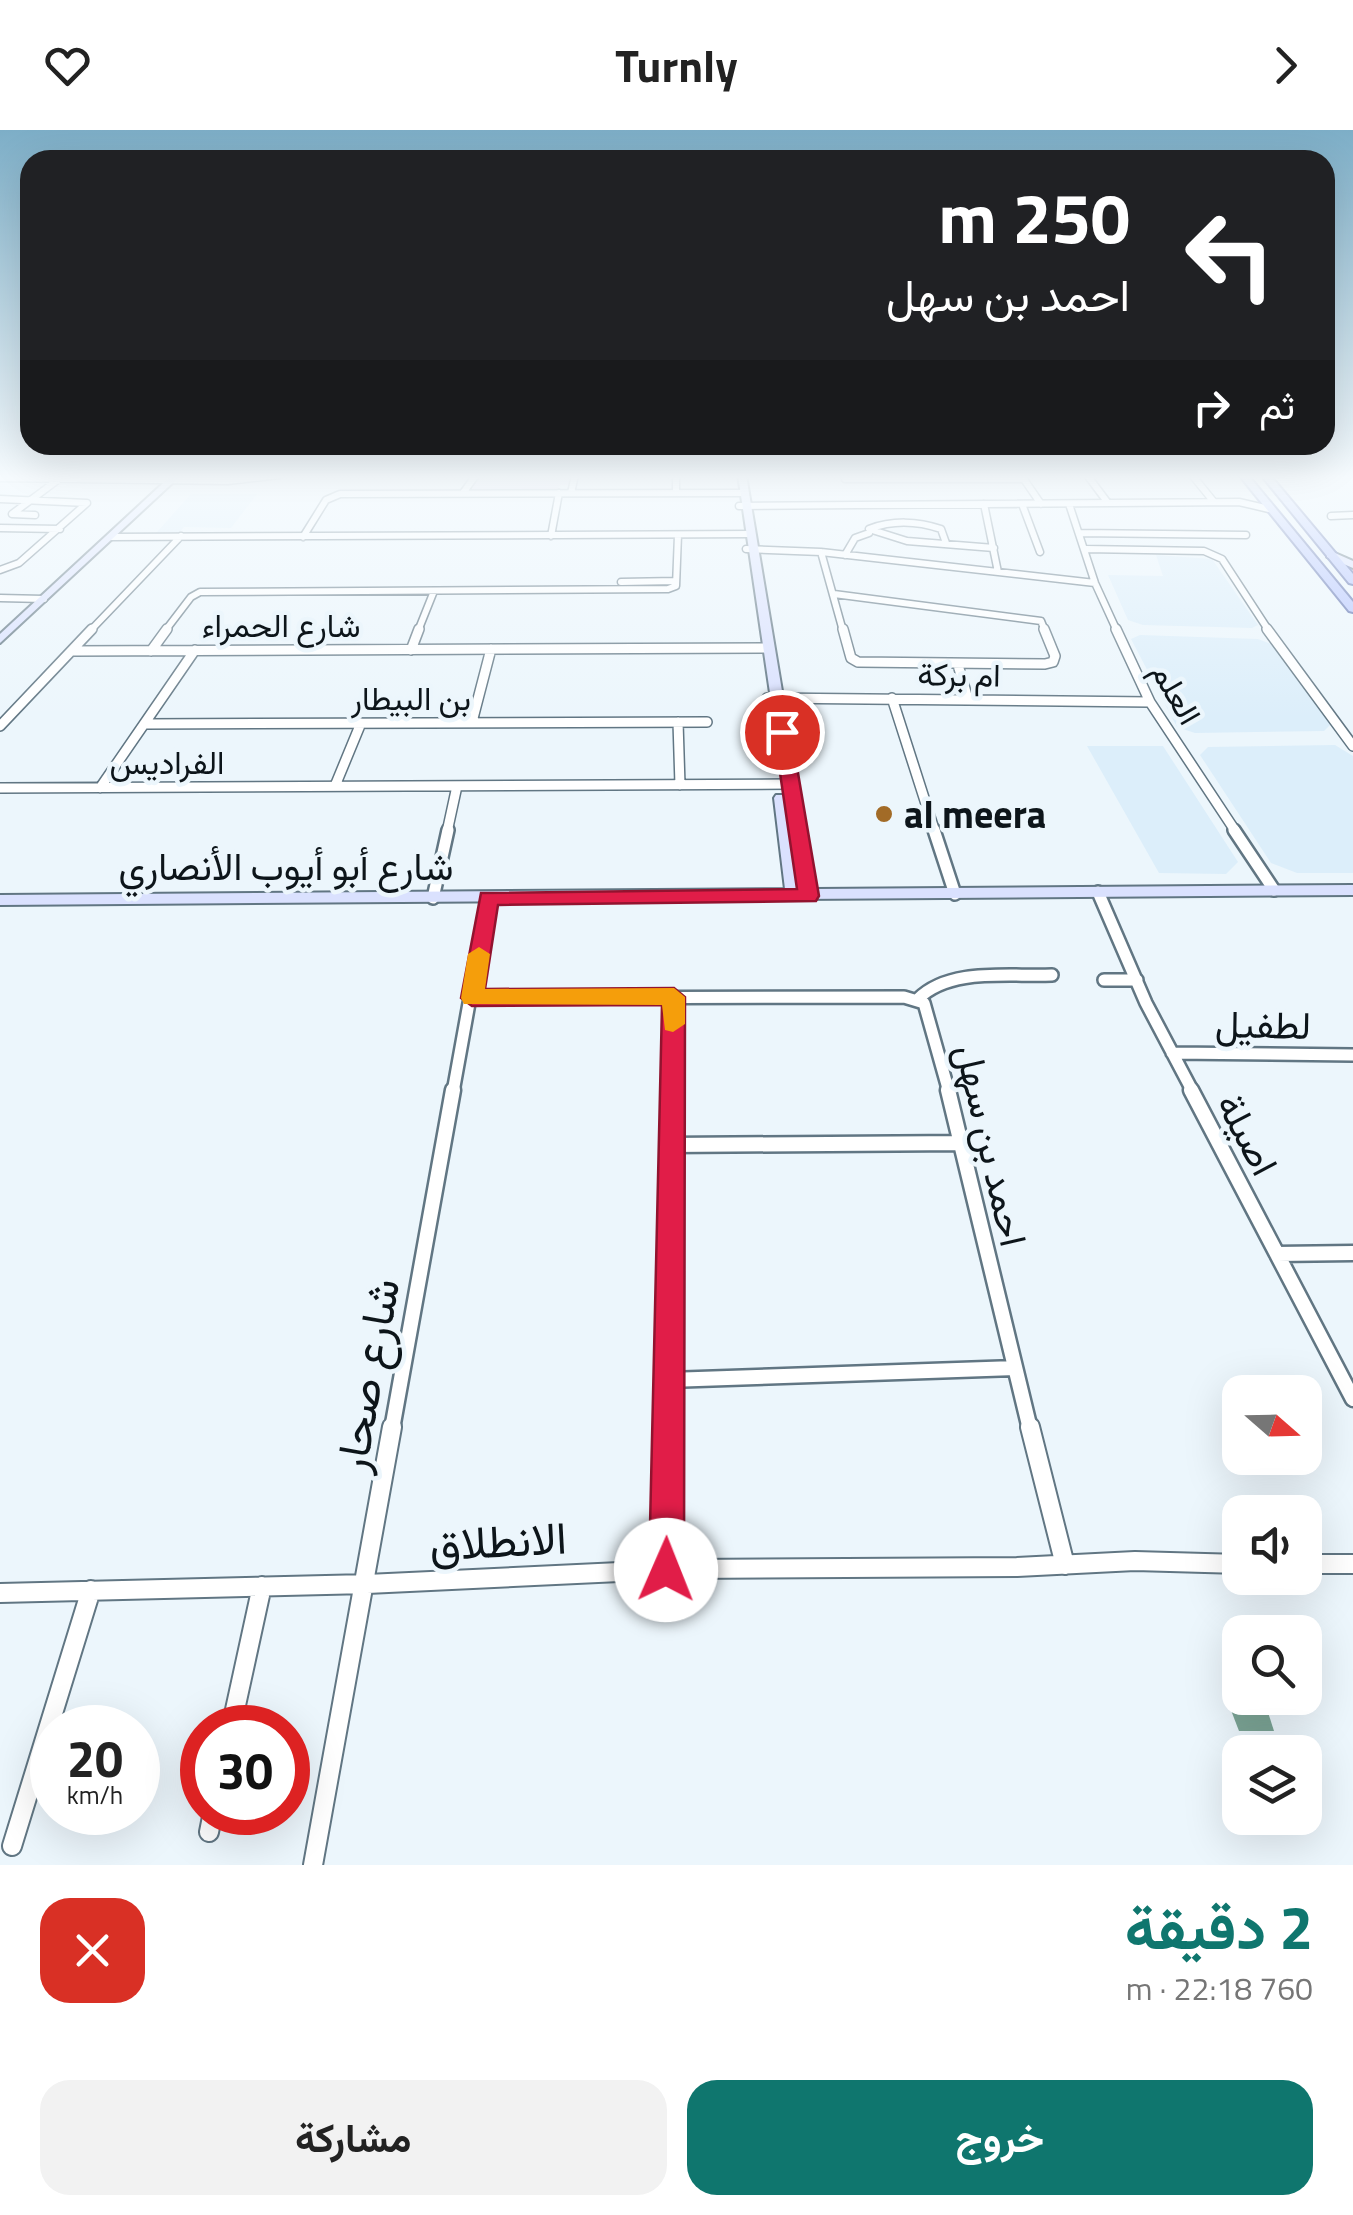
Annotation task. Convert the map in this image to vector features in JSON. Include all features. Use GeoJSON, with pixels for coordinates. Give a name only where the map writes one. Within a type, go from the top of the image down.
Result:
{"type":"FeatureCollection","features":[{"type":"Feature","properties":{"kind":"main road"},"geometry":{"type":"LineString","coordinates":[[1308,556],[1353,609]]}},
{"type":"Feature","properties":{"kind":"main road"},"geometry":{"type":"LineString","coordinates":[[1332,556],[1353,582]]}},
{"type":"Feature","properties":{"kind":"street"},"geometry":{"type":"LineString","coordinates":[[0,570],[27,556]]}},
{"type":"Feature","properties":{"kind":"street"},"geometry":{"type":"LineString","coordinates":[[0,640],[83,556]]}},
{"type":"Feature","properties":{"kind":"street"},"geometry":{"type":"LineString","coordinates":[[0,631],[89,556]]}},
{"type":"Feature","properties":{"kind":"street"},"geometry":{"type":"LineString","coordinates":[[0,726],[163,556]]}},
{"type":"Feature","properties":{"kind":"street"},"geometry":{"type":"LineString","coordinates":[[151,650],[192,597],[208,592],[668,590],[676,581],[677,556]]}},
{"type":"Feature","properties":{"kind":"street"},"geometry":{"type":"LineString","coordinates":[[751,556],[802,896]]}},
{"type":"Feature","properties":{"kind":"street"},"geometry":{"type":"LineString","coordinates":[[822,556],[851,658],[869,663],[958,666],[1045,664],[1053,662],[1055,656],[1041,622],[834,594]]}},
{"type":"Feature","properties":{"kind":"street"},"geometry":{"type":"LineString","coordinates":[[854,556],[1095,583]]}},
{"type":"Feature","properties":{"kind":"street"},"geometry":{"type":"LineString","coordinates":[[995,556],[998,572]]}},
{"type":"Feature","properties":{"kind":"street","name":"العلم"},"geometry":{"type":"LineString","coordinates":[[1088,556],[1095,583],[1150,702],[1274,890]]}},
{"type":"Feature","properties":{"kind":"street"},"geometry":{"type":"LineString","coordinates":[[1215,556],[1222,559],[1270,635],[1353,746]]}},
{"type":"Feature","properties":{"kind":"street"},"geometry":{"type":"LineString","coordinates":[[411,650],[434,590]]}},
{"type":"Feature","properties":{"kind":"street"},"geometry":{"type":"LineString","coordinates":[[0,598],[39,599]]}},
{"type":"Feature","properties":{"kind":"street","name":"شارع الحمراء"},"geometry":{"type":"LineString","coordinates":[[72,652],[764,648]]}},
{"type":"Feature","properties":{"kind":"street"},"geometry":{"type":"LineString","coordinates":[[472,722],[492,649]]}},
{"type":"Feature","properties":{"kind":"street"},"geometry":{"type":"LineString","coordinates":[[100,788],[195,650]]}},
{"type":"Feature","properties":{"kind":"street"},"geometry":{"type":"LineString","coordinates":[[958,666],[968,699]]}},
{"type":"Feature","properties":{"kind":"street","name":"ام بركة"},"geometry":{"type":"LineString","coordinates":[[772,698],[1150,702]]}},
{"type":"Feature","properties":{"kind":"street"},"geometry":{"type":"LineString","coordinates":[[892,698],[955,894]]}},
{"type":"Feature","properties":{"kind":"street"},"geometry":{"type":"LineString","coordinates":[[678,722],[680,785]]}},
{"type":"Feature","properties":{"kind":"street","name":"بن البيطار"},"geometry":{"type":"LineString","coordinates":[[144,724],[708,722]]}},
{"type":"Feature","properties":{"kind":"street"},"geometry":{"type":"LineString","coordinates":[[335,786],[361,723]]}},
{"type":"Feature","properties":{"kind":"street","name":"الفراديس"},"geometry":{"type":"LineString","coordinates":[[0,788],[785,784]]}},
{"type":"Feature","properties":{"kind":"street"},"geometry":{"type":"LineString","coordinates":[[433,898],[456,786]]}},
{"type":"Feature","properties":{"kind":"street","name":"شارع أبو أيوب الأنصاري"},"geometry":{"type":"LineString","coordinates":[[0,900],[1353,890]]}},
{"type":"Feature","properties":{"kind":"street","name":"اصيلة"},"geometry":{"type":"LineString","coordinates":[[1098,892],[1172,1053],[1353,1399]]}},
{"type":"Feature","properties":{"kind":"street","name":"شارع صحار"},"geometry":{"type":"LineString","coordinates":[[314,1865],[488,898]]}},
{"type":"Feature","properties":{"kind":"street"},"geometry":{"type":"LineString","coordinates":[[472,998],[918,1000],[936,982],[948,979],[1052,975]]}},
{"type":"Feature","properties":{"kind":"street"},"geometry":{"type":"LineString","coordinates":[[1104,980],[1137,980]]}},
{"type":"Feature","properties":{"kind":"street"},"geometry":{"type":"LineString","coordinates":[[666,1570],[674,997]]}},
{"type":"Feature","properties":{"kind":"street","name":"احمد بن سهل"},"geometry":{"type":"LineString","coordinates":[[918,1000],[929,1009],[1065,1565]]}},
{"type":"Feature","properties":{"kind":"street","name":"لطفيل"},"geometry":{"type":"LineString","coordinates":[[1172,1053],[1353,1054]]}},
{"type":"Feature","properties":{"kind":"street"},"geometry":{"type":"LineString","coordinates":[[671,1145],[963,1143]]}},
{"type":"Feature","properties":{"kind":"street"},"geometry":{"type":"LineString","coordinates":[[1277,1254],[1353,1253]]}},
{"type":"Feature","properties":{"kind":"street"},"geometry":{"type":"LineString","coordinates":[[669,1380],[1015,1368]]}},
{"type":"Feature","properties":{"kind":"street","name":"الانطلاق"},"geometry":{"type":"LineString","coordinates":[[0,1593],[367,1584],[666,1570],[1134,1561],[1222,1563]]}},
{"type":"Feature","properties":{"kind":"street"},"geometry":{"type":"LineString","coordinates":[[1322,1564],[1353,1564]]}},
{"type":"Feature","properties":{"kind":"street"},"geometry":{"type":"LineString","coordinates":[[236,1705],[262,1586]]}},
{"type":"Feature","properties":{"kind":"street"},"geometry":{"type":"LineString","coordinates":[[12,1846],[91,1590]]}},
{"type":"Feature","properties":{"kind":"shaded area"},"geometry":{"type":"Polygon","coordinates":[[[1156,556],[1212,559],[1258,625],[1143,625],[1128,620],[1108,575],[1163,576],[1156,556]]]}},
{"type":"Feature","properties":{"kind":"shaded area"},"geometry":{"type":"Polygon","coordinates":[[[1140,635],[1258,639],[1271,644],[1331,724],[1324,731],[1195,733],[1177,727],[1131,639],[1140,635]]]}},
{"type":"Feature","properties":{"kind":"shaded area"},"geometry":{"type":"Polygon","coordinates":[[[1335,745],[1353,756],[1353,873],[1297,873],[1271,863],[1200,755],[1208,747],[1335,745]]]}},
{"type":"Feature","properties":{"kind":"shaded area"},"geometry":{"type":"Polygon","coordinates":[[[1087,746],[1163,746],[1238,862],[1226,874],[1159,873],[1087,746]]]}},
{"type":"Feature","properties":{"kind":"shaded area"},"geometry":{"type":"Polygon","coordinates":[[[1233,1715],[1269,1715],[1274,1731],[1239,1731],[1233,1715]]]}},
{"type":"Feature","properties":{"kind":"slow traffic"},"geometry":{"type":"LineString","coordinates":[[479,954],[472,998],[674,997],[673,1024]]}},
{"type":"Feature","properties":{"kind":"place","name":"al meera"},"geometry":{"type":"Point","coordinates":[884,814]}},
{"type":"Feature","properties":{"kind":"route"},"geometry":{"type":"LineString","coordinates":[[666,1570],[674,997],[472,998],[488,898],[808,896],[782,732]]}}]}
